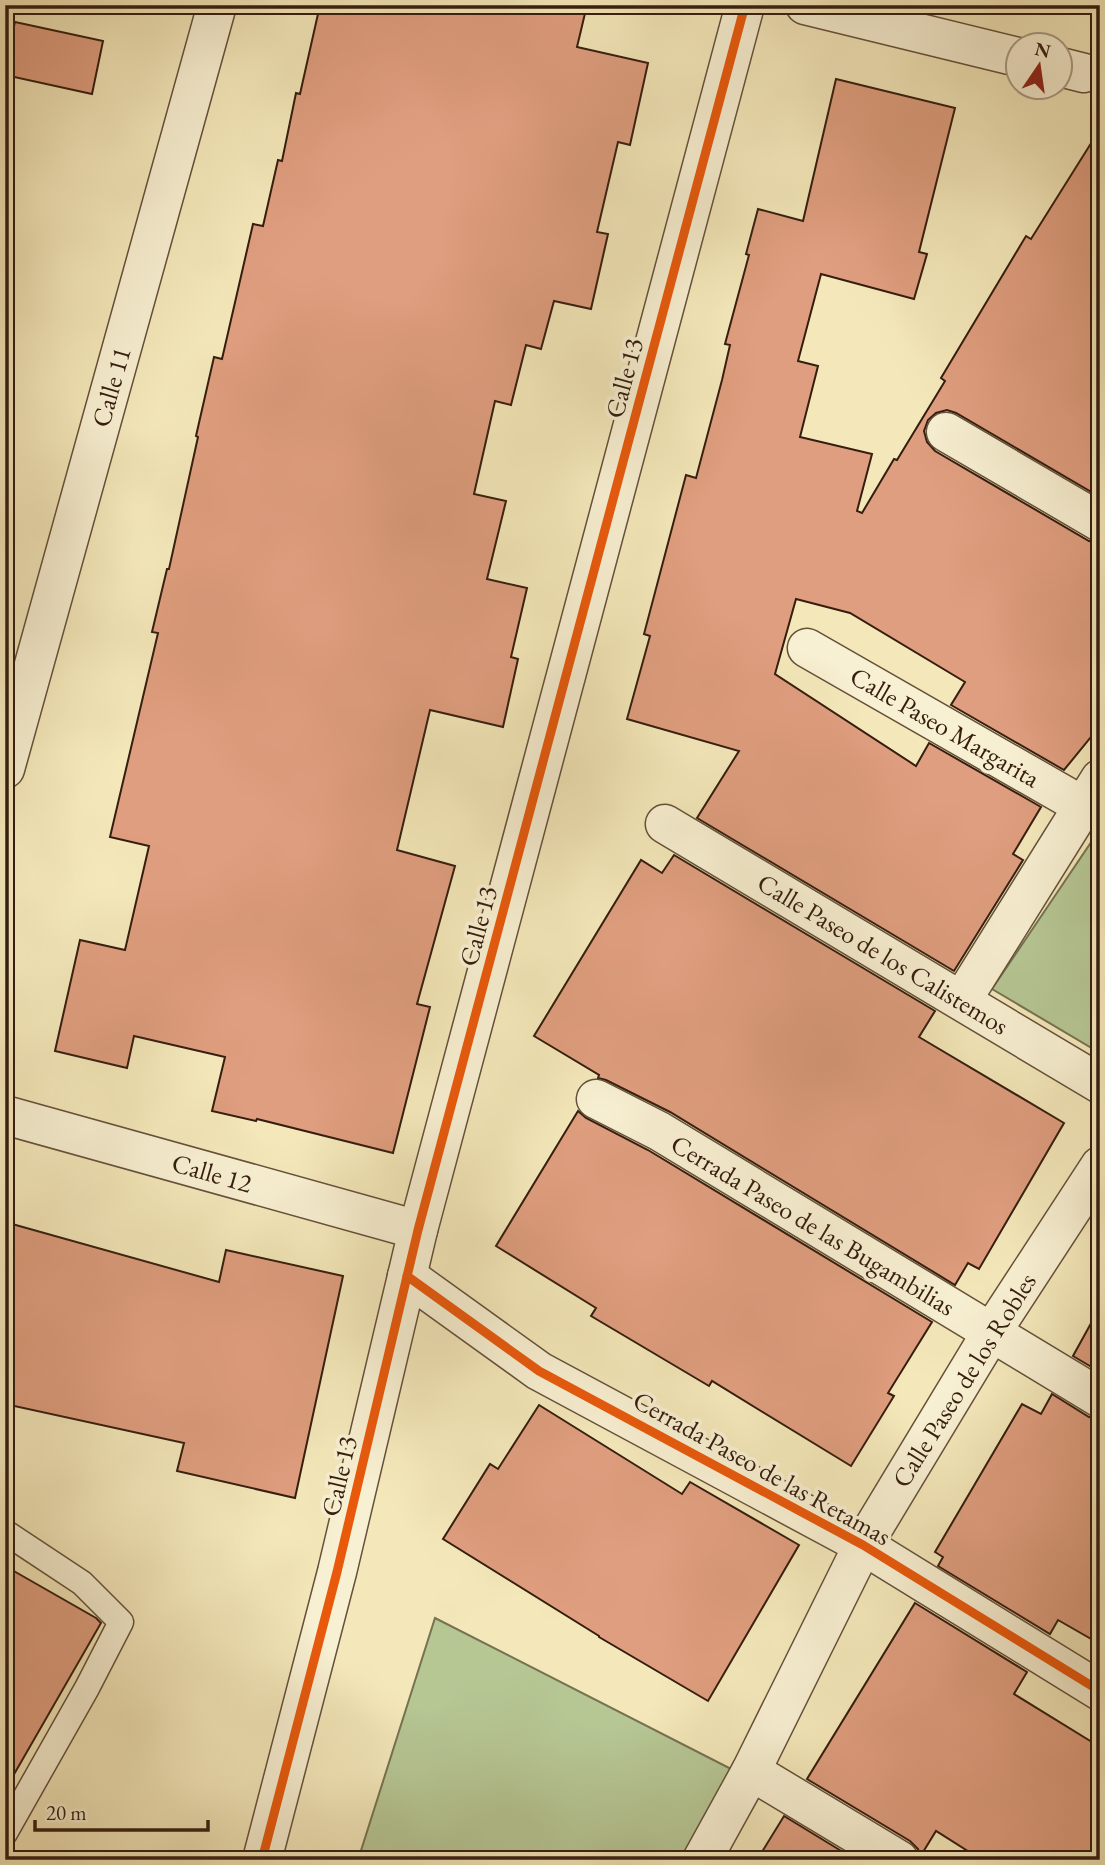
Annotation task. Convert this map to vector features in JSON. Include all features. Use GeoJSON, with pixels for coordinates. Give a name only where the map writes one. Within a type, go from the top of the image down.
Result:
{"type":"FeatureCollection","features":[{"type":"Feature","properties":{"kind":"street","name":"Calle 11"},"geometry":{"type":"LineString","coordinates":[[5,769],[218,5]]}},
{"type":"Feature","properties":{"kind":"street","name":"Calle 13"},"geometry":{"type":"LineString","coordinates":[[262,1860],[337,1572],[418,1230],[745,5]]}},
{"type":"Feature","properties":{"kind":"street"},"geometry":{"type":"LineString","coordinates":[[805,5],[1004,54]]}},
{"type":"Feature","properties":{"kind":"street"},"geometry":{"type":"LineString","coordinates":[[946,432],[1100,522]]}},
{"type":"Feature","properties":{"kind":"street","name":"Calle Paseo Margarita"},"geometry":{"type":"LineString","coordinates":[[807,648],[1091,793]]}},
{"type":"Feature","properties":{"kind":"street"},"geometry":{"type":"LineString","coordinates":[[962,1000],[1091,793]]}},
{"type":"Feature","properties":{"kind":"street","name":"Calle Paseo de los Calistemos"},"geometry":{"type":"LineString","coordinates":[[666,824],[1100,1084]]}},
{"type":"Feature","properties":{"kind":"street","name":"Cerrada Paseo de las Bugambilias"},"geometry":{"type":"LineString","coordinates":[[596,1099],[659,1131],[1100,1398]]}},
{"type":"Feature","properties":{"kind":"street","name":"Calle 12"},"geometry":{"type":"LineString","coordinates":[[5,1115],[418,1230]]}},
{"type":"Feature","properties":{"kind":"street","name":"Calle Paseo de los Robles"},"geometry":{"type":"LineString","coordinates":[[702,1860],[751,1772],[863,1545],[991,1333],[1100,1166]]}},
{"type":"Feature","properties":{"kind":"street","name":"Cerrada Paseo de las Retamas"},"geometry":{"type":"LineString","coordinates":[[407,1276],[539,1371],[863,1545],[1100,1691]]}},
{"type":"Feature","properties":{"kind":"street"},"geometry":{"type":"LineString","coordinates":[[751,1772],[899,1860]]}},
{"type":"Feature","properties":{"kind":"lane"},"geometry":{"type":"LineString","coordinates":[[5,1532],[82,1583],[121,1622],[5,1833]]}},
{"type":"Feature","properties":{"kind":"green space"},"geometry":{"type":"Polygon","coordinates":[[[1100,829],[1100,1053],[992,989],[1100,829]]]}},
{"type":"Feature","properties":{"kind":"green space"},"geometry":{"type":"Polygon","coordinates":[[[435,1618],[739,1773],[692,1860],[358,1860],[435,1618]]]}},
{"type":"Feature","properties":{"kind":"building"},"geometry":{"type":"Polygon","coordinates":[[[320,5],[587,5],[577,47],[648,63],[630,145],[618,142],[597,232],[608,234],[591,309],[554,301],[541,349],[526,345],[511,405],[495,401],[474,494],[506,501],[487,579],[527,588],[511,657],[518,659],[503,727],[430,710],[397,850],[455,866],[417,1004],[430,1007],[393,1153],[257,1119],[256,1121],[212,1111],[225,1057],[134,1036],[127,1068],[55,1051],[80,940],[125,950],[149,846],[110,837],[158,633],[152,632],[169,569],[214,357],[222,359],[253,224],[263,226],[278,160],[282,161],[296,93],[300,94],[320,5]]]}},
{"type":"Feature","properties":{"kind":"building"},"geometry":{"type":"Polygon","coordinates":[[[15,22],[103,41],[92,94],[5,75],[5,63],[15,22]]]}},
{"type":"Feature","properties":{"kind":"building"},"geometry":{"type":"Polygon","coordinates":[[[836,79],[955,108],[919,252],[927,254],[914,299],[821,274],[798,361],[818,366],[800,437],[872,454],[857,511],[862,513],[945,381],[941,378],[1026,236],[1031,239],[1100,129],[1100,497],[956,413],[947,410],[936,413],[928,420],[924,431],[927,442],[935,451],[1089,541],[1100,544],[1100,726],[1064,770],[951,705],[965,682],[850,613],[796,599],[775,674],[916,766],[929,743],[1041,807],[1013,854],[1023,860],[954,971],[697,818],[739,751],[627,719],[650,636],[644,634],[686,475],[696,478],[722,380],[730,345],[725,344],[749,255],[746,254],[758,209],[803,221],[836,79]]]}},
{"type":"Feature","properties":{"kind":"building"},"geometry":{"type":"Polygon","coordinates":[[[674,855],[935,1011],[919,1037],[1064,1123],[979,1269],[968,1263],[955,1285],[670,1112],[598,1078],[599,1075],[534,1036],[641,860],[662,873],[674,855]]]}},
{"type":"Feature","properties":{"kind":"building"},"geometry":{"type":"Polygon","coordinates":[[[578,1111],[586,1118],[648,1150],[932,1322],[888,1393],[894,1396],[851,1466],[712,1381],[709,1386],[591,1316],[596,1308],[496,1246],[578,1111]]]}},
{"type":"Feature","properties":{"kind":"building"},"geometry":{"type":"Polygon","coordinates":[[[5,1222],[219,1282],[226,1250],[343,1276],[295,1498],[177,1471],[184,1443],[5,1404],[5,1222]]]}},
{"type":"Feature","properties":{"kind":"building"},"geometry":{"type":"Polygon","coordinates":[[[1100,1307],[1100,1372],[1073,1356],[1100,1307]]]}},
{"type":"Feature","properties":{"kind":"building"},"geometry":{"type":"Polygon","coordinates":[[[1052,1394],[1089,1417],[1100,1420],[1100,1644],[1058,1620],[1050,1634],[938,1566],[943,1557],[935,1552],[1022,1404],[1041,1414],[1052,1394]]]}},
{"type":"Feature","properties":{"kind":"building"},"geometry":{"type":"Polygon","coordinates":[[[539,1405],[682,1494],[690,1482],[799,1545],[708,1701],[599,1637],[443,1539],[490,1464],[498,1469],[539,1405]]]}},
{"type":"Feature","properties":{"kind":"building"},"geometry":{"type":"Polygon","coordinates":[[[5,1566],[101,1623],[5,1790],[5,1566]]]}},
{"type":"Feature","properties":{"kind":"building"},"geometry":{"type":"Polygon","coordinates":[[[915,1603],[1027,1672],[1014,1694],[1100,1747],[1100,1837],[1086,1860],[982,1860],[936,1831],[920,1857],[918,1849],[910,1841],[807,1779],[915,1603]]]}},
{"type":"Feature","properties":{"kind":"building"},"geometry":{"type":"Polygon","coordinates":[[[784,1816],[856,1860],[757,1860],[784,1816]]]}},
{"type":"Feature","properties":{"kind":"cycle path"},"geometry":{"type":"LineString","coordinates":[[262,1860],[337,1572],[418,1230],[745,5]]}},
{"type":"Feature","properties":{"kind":"cycle path"},"geometry":{"type":"LineString","coordinates":[[407,1276],[539,1371],[863,1545],[1100,1691]]}}]}
